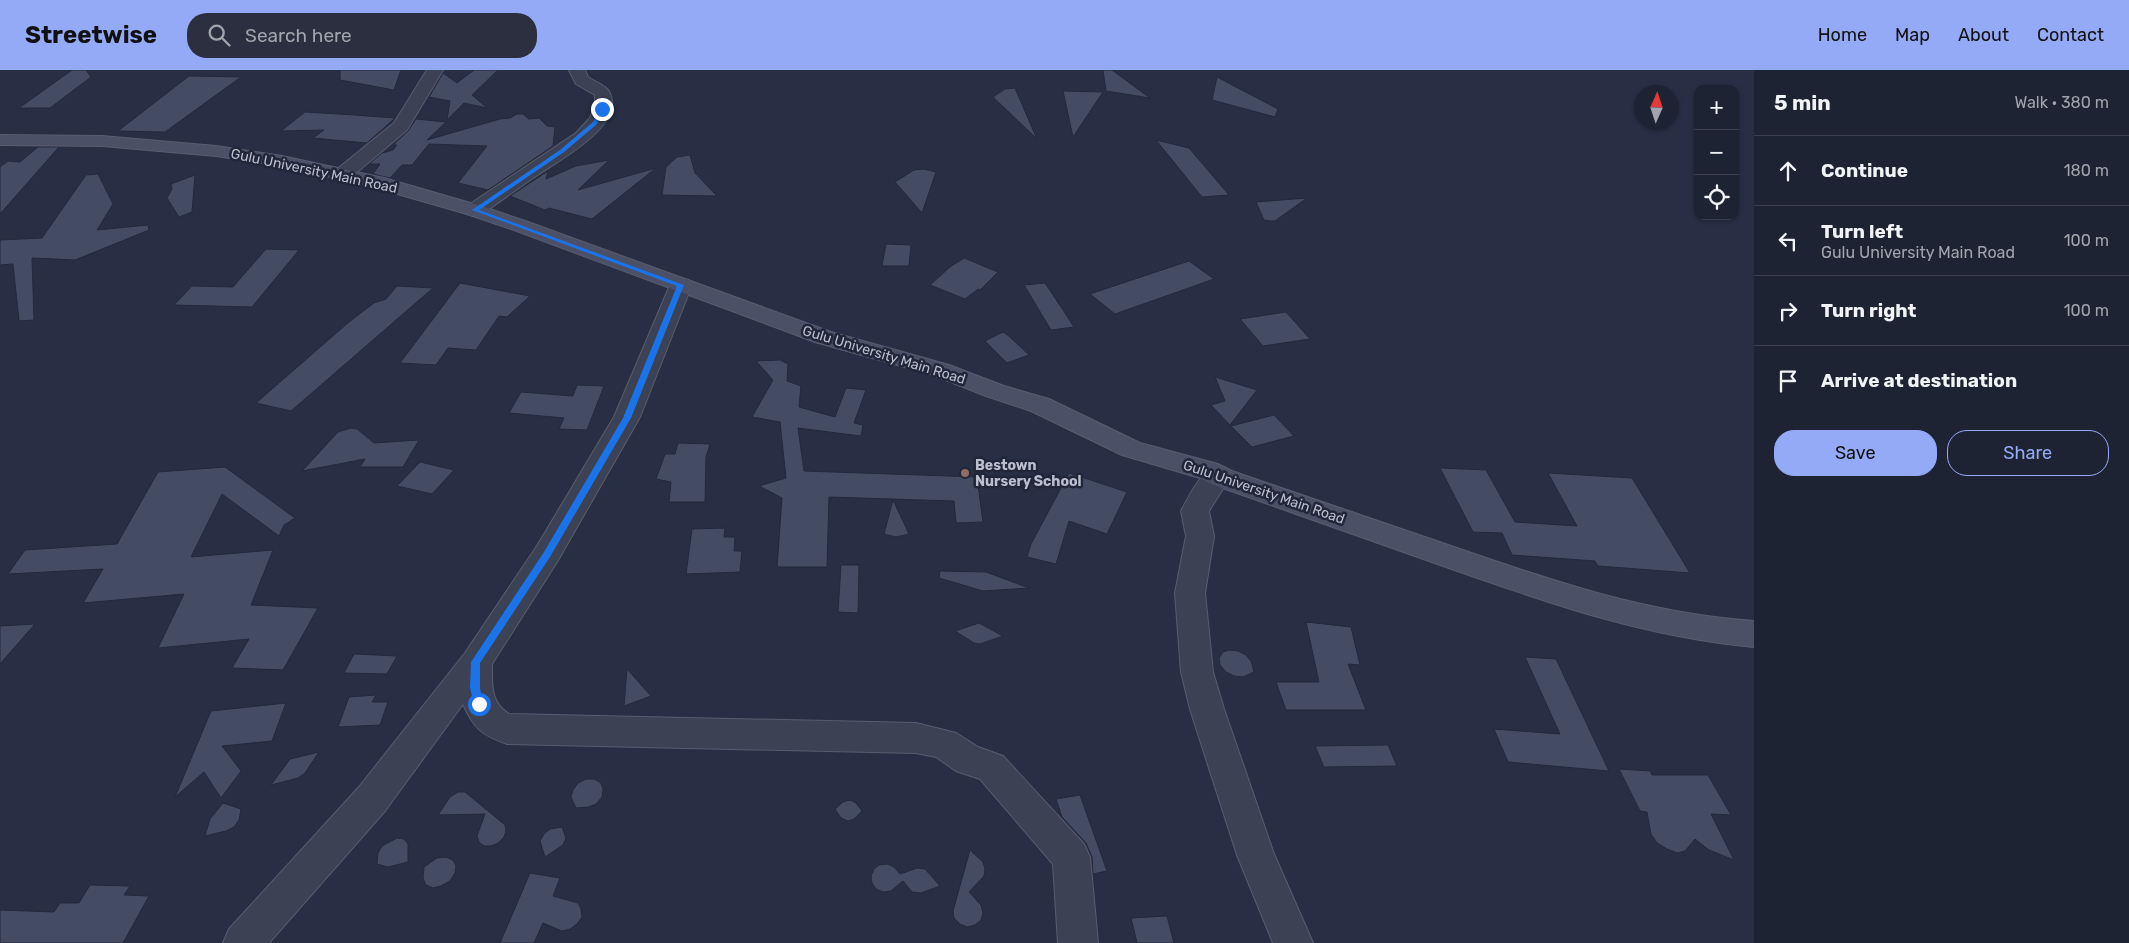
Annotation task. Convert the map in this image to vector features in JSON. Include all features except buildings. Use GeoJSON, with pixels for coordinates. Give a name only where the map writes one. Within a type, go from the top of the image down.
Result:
{"type":"FeatureCollection","features":[{"type":"Feature","properties":{"kind":"street"},"geometry":{"type":"LineString","coordinates":[[344,174],[401,126],[419,100],[435,70]]}},
{"type":"Feature","properties":{"kind":"street"},"geometry":{"type":"LineString","coordinates":[[474,210],[562,151],[596,122],[602,109],[604,97],[600,91],[583,83],[578,78],[577,70]]}},
{"type":"Feature","properties":{"kind":"street","name":"Gulu University Main Road"},"geometry":{"type":"LineString","coordinates":[[0,140],[102,141],[216,151],[344,174],[474,210],[823,337],[940,370],[995,391],[1040,404],[1131,449],[1209,471],[1218,476],[1532,586],[1628,615],[1690,628],[1754,634]]}},
{"type":"Feature","properties":{"kind":"street"},"geometry":{"type":"LineString","coordinates":[[243,943],[372,799],[476,662],[547,554],[627,418],[680,285]]}},
{"type":"Feature","properties":{"kind":"street"},"geometry":{"type":"LineString","coordinates":[[1218,476],[1205,492],[1195,511],[1200,536],[1190,593],[1197,672],[1207,709],[1256,855],[1293,943]]}},
{"type":"Feature","properties":{"kind":"street"},"geometry":{"type":"LineString","coordinates":[[476,662],[475,688],[479,704],[484,714],[494,725],[507,729],[916,738],[944,744],[968,760],[991,766],[1071,857],[1078,943]]}},
{"type":"Feature","properties":{"kind":"place","name":"Bestown Nursery School"},"geometry":{"type":"Point","coordinates":[965,473]}},
{"type":"Feature","properties":{"kind":"route"},"geometry":{"type":"LineString","coordinates":[[479,704],[475,688],[476,662],[547,554],[627,418],[680,285],[627,264],[474,210],[562,151],[596,122],[602,109]]}}]}
